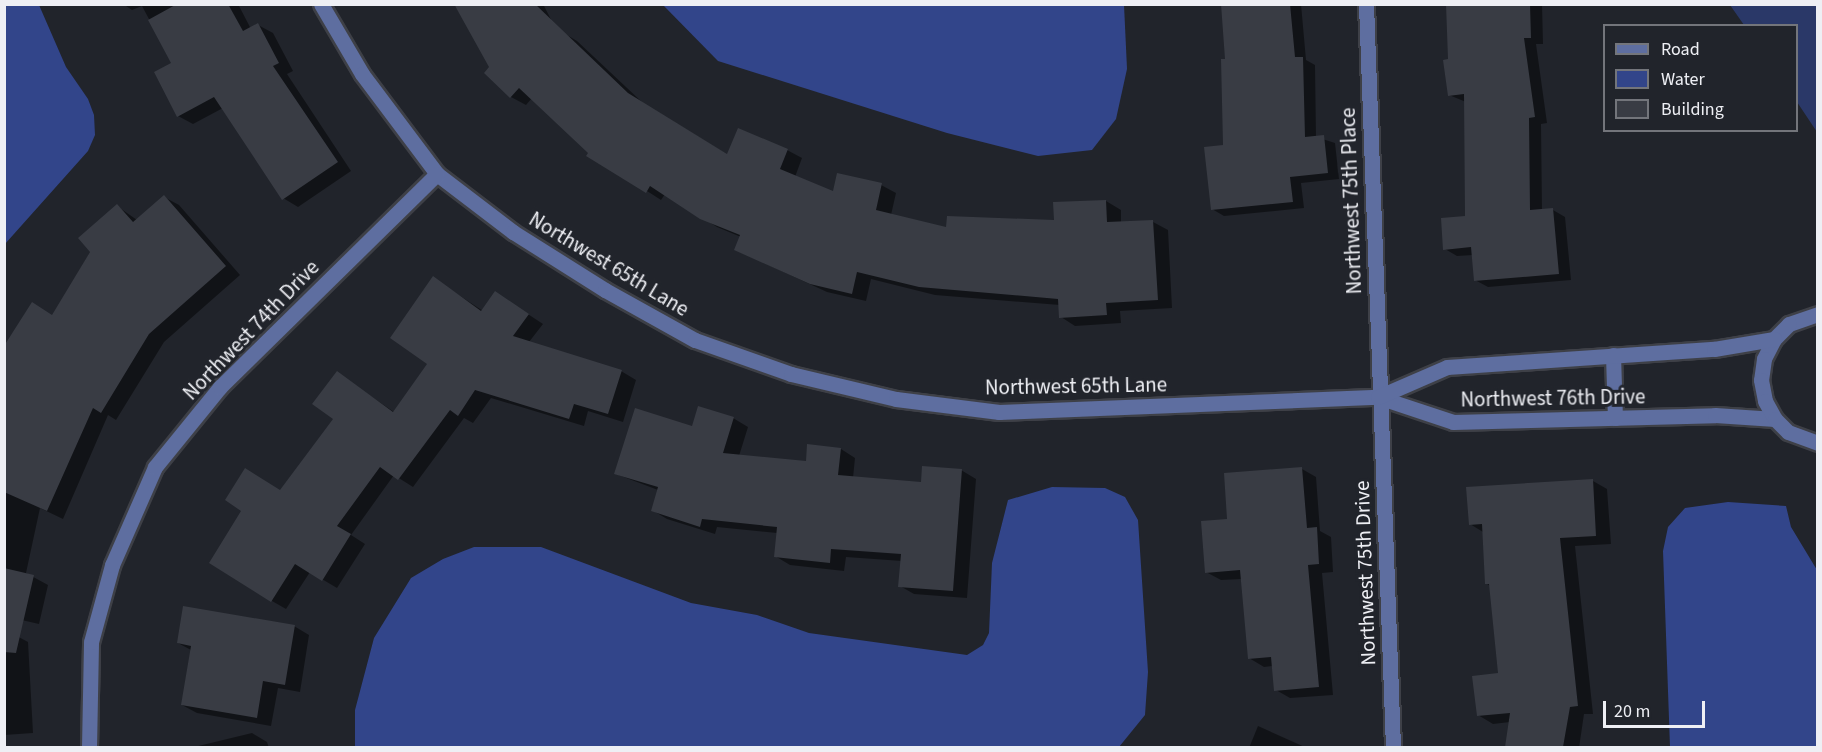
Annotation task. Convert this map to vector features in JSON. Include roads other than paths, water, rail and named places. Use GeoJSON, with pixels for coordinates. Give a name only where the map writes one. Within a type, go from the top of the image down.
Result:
{"type":"FeatureCollection","features":[{"type":"Feature","properties":{"kind":"street","name":"Northwest 65th Lane"},"geometry":{"type":"LineString","coordinates":[[321,4],[362,74],[437,174],[513,232],[605,290],[695,340],[803,377],[896,399],[999,412],[1378,397]]}},
{"type":"Feature","properties":{"kind":"street","name":"Northwest 75th Place"},"geometry":{"type":"LineString","coordinates":[[1366,4],[1378,397]]}},
{"type":"Feature","properties":{"kind":"street","name":"Northwest 74th Drive"},"geometry":{"type":"LineString","coordinates":[[88,747],[91,642],[112,565],[155,467],[220,387],[437,174]]}},
{"type":"Feature","properties":{"kind":"street"},"geometry":{"type":"LineString","coordinates":[[1818,314],[1789,324],[1774,339],[1764,358],[1761,380],[1765,401],[1775,419],[1788,432],[1818,443]]}},
{"type":"Feature","properties":{"kind":"street","name":"Northwest 76th Drive"},"geometry":{"type":"LineString","coordinates":[[1378,397],[1447,367],[1714,349],[1774,339]]}},
{"type":"Feature","properties":{"kind":"street"},"geometry":{"type":"LineString","coordinates":[[1613,356],[1615,418]]}},
{"type":"Feature","properties":{"kind":"street","name":"Northwest 76th Drive"},"geometry":{"type":"LineString","coordinates":[[1378,397],[1453,422],[1716,415],[1775,419]]}},
{"type":"Feature","properties":{"kind":"street","name":"Northwest 75th Drive"},"geometry":{"type":"LineString","coordinates":[[1378,397],[1393,747]]}},
{"type":"Feature","properties":{"kind":"water"},"geometry":{"type":"Polygon","coordinates":[[[5,4],[39,5],[66,67],[88,99],[94,115],[95,135],[88,151],[5,244],[5,4]]]}},
{"type":"Feature","properties":{"kind":"water"},"geometry":{"type":"Polygon","coordinates":[[[663,5],[1124,5],[1127,69],[1116,119],[1092,150],[1038,156],[947,133],[718,61],[663,5]]]}},
{"type":"Feature","properties":{"kind":"water"},"geometry":{"type":"Polygon","coordinates":[[[1052,487],[1105,488],[1125,497],[1138,520],[1148,672],[1145,715],[1119,747],[355,747],[355,710],[374,638],[411,578],[443,559],[474,547],[541,547],[691,603],[757,615],[809,633],[967,655],[983,645],[989,633],[992,563],[1008,500],[1052,487]]]}},
{"type":"Feature","properties":{"kind":"water"},"geometry":{"type":"Polygon","coordinates":[[[1728,502],[1786,506],[1791,527],[1817,570],[1817,747],[1670,747],[1663,551],[1668,527],[1685,508],[1728,502]]]}}]}
